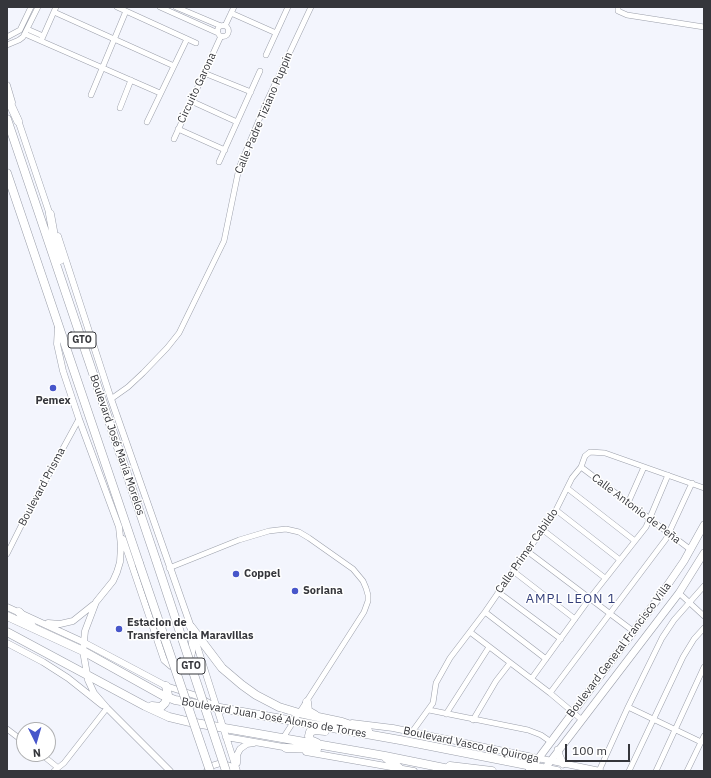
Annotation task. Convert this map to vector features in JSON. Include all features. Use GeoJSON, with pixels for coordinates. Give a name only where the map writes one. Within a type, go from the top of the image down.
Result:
{"type":"FeatureCollection","features":[{"type":"Feature","properties":{"kind":"main road"},"geometry":{"type":"LineString","coordinates":[[7,97],[18,121]]}},
{"type":"Feature","properties":{"kind":"main road","name":"Boulevard José María Morelos"},"geometry":{"type":"LineString","coordinates":[[7,120],[226,771]]}},
{"type":"Feature","properties":{"kind":"main road","name":"Boulevard José María Morelos"},"geometry":{"type":"LineString","coordinates":[[7,172],[210,771]]}},
{"type":"Feature","properties":{"kind":"main road"},"geometry":{"type":"LineString","coordinates":[[50,214],[54,236],[68,286],[72,311]]}},
{"type":"Feature","properties":{"kind":"main road","name":"Boulevard General Francisco Villa"},"geometry":{"type":"LineString","coordinates":[[531,769],[664,591],[691,550],[704,525]]}},
{"type":"Feature","properties":{"kind":"main road","name":"Boulevard General Francisco Villa"},"geometry":{"type":"LineString","coordinates":[[544,770],[679,593],[704,553]]}},
{"type":"Feature","properties":{"kind":"main road"},"geometry":{"type":"LineString","coordinates":[[19,612],[35,630]]}},
{"type":"Feature","properties":{"kind":"main road","name":"Boulevard Juan José Alonso de Torres"},"geometry":{"type":"LineString","coordinates":[[7,616],[83,651],[168,698],[380,737],[501,761],[531,769],[557,771]]}},
{"type":"Feature","properties":{"kind":"main road"},"geometry":{"type":"LineString","coordinates":[[191,628],[213,657],[242,685],[270,702],[300,713],[342,722],[380,737]]}},
{"type":"Feature","properties":{"kind":"main road","name":"Boulevard Juan José Alonso de Torres"},"geometry":{"type":"LineString","coordinates":[[7,632],[169,717],[222,728],[385,756],[459,771]]}},
{"type":"Feature","properties":{"kind":"main road"},"geometry":{"type":"LineString","coordinates":[[582,720],[579,712],[580,707],[602,673]]}},
{"type":"Feature","properties":{"kind":"main road"},"geometry":{"type":"LineString","coordinates":[[113,688],[124,691],[155,708],[161,708],[168,698],[166,686]]}},
{"type":"Feature","properties":{"kind":"main road"},"geometry":{"type":"LineString","coordinates":[[307,702],[308,711],[317,717]]}},
{"type":"Feature","properties":{"kind":"main road"},"geometry":{"type":"LineString","coordinates":[[563,764],[559,755],[559,749],[564,739],[576,723],[576,718],[573,711]]}},
{"type":"Feature","properties":{"kind":"main road"},"geometry":{"type":"LineString","coordinates":[[322,746],[310,740],[310,732],[319,730],[365,735]]}},
{"type":"Feature","properties":{"kind":"main road"},"geometry":{"type":"LineString","coordinates":[[286,748],[342,749]]}},
{"type":"Feature","properties":{"kind":"main road"},"geometry":{"type":"LineString","coordinates":[[385,756],[398,770]]}},
{"type":"Feature","properties":{"kind":"main road"},"geometry":{"type":"LineString","coordinates":[[501,761],[505,765],[506,769]]}},
{"type":"Feature","properties":{"kind":"main road"},"geometry":{"type":"LineString","coordinates":[[442,768],[459,766],[492,771]]}},
{"type":"Feature","properties":{"kind":"street"},"geometry":{"type":"LineString","coordinates":[[7,37],[20,30],[31,7]]}},
{"type":"Feature","properties":{"kind":"street"},"geometry":{"type":"LineString","coordinates":[[7,45],[19,40],[26,31],[38,7]]}},
{"type":"Feature","properties":{"kind":"street"},"geometry":{"type":"LineString","coordinates":[[117,7],[196,43]]}},
{"type":"Feature","properties":{"kind":"street"},"geometry":{"type":"LineString","coordinates":[[160,7],[219,35],[226,36],[228,34],[228,30],[223,26],[204,20],[176,7]]}},
{"type":"Feature","properties":{"kind":"street"},"geometry":{"type":"LineString","coordinates":[[219,35],[218,29],[223,26],[234,7]]}},
{"type":"Feature","properties":{"kind":"street"},"geometry":{"type":"LineString","coordinates":[[266,56],[288,7]]}},
{"type":"Feature","properties":{"kind":"street","name":"Calle Padre Tiziano Puppin"},"geometry":{"type":"LineString","coordinates":[[111,399],[132,384],[167,348],[178,333],[224,241],[239,168],[269,96],[311,7]]}},
{"type":"Feature","properties":{"kind":"street"},"geometry":{"type":"LineString","coordinates":[[618,7],[618,11],[627,15],[704,27]]}},
{"type":"Feature","properties":{"kind":"street"},"geometry":{"type":"LineString","coordinates":[[42,38],[55,10],[174,66]]}},
{"type":"Feature","properties":{"kind":"street"},"geometry":{"type":"LineString","coordinates":[[91,95],[126,11]]}},
{"type":"Feature","properties":{"kind":"street"},"geometry":{"type":"LineString","coordinates":[[231,13],[276,33]]}},
{"type":"Feature","properties":{"kind":"street"},"geometry":{"type":"LineString","coordinates":[[201,26],[204,20]]}},
{"type":"Feature","properties":{"kind":"street"},"geometry":{"type":"LineString","coordinates":[[26,31],[160,94]]}},
{"type":"Feature","properties":{"kind":"street","name":"Circuito Garona"},"geometry":{"type":"LineString","coordinates":[[174,139],[204,73],[219,35]]}},
{"type":"Feature","properties":{"kind":"street"},"geometry":{"type":"LineString","coordinates":[[147,122],[187,39]]}},
{"type":"Feature","properties":{"kind":"street"},"geometry":{"type":"LineString","coordinates":[[219,162],[260,71]]}},
{"type":"Feature","properties":{"kind":"street"},"geometry":{"type":"LineString","coordinates":[[204,73],[250,92]]}},
{"type":"Feature","properties":{"kind":"street"},"geometry":{"type":"LineString","coordinates":[[120,108],[131,80]]}},
{"type":"Feature","properties":{"kind":"street"},"geometry":{"type":"LineString","coordinates":[[7,85],[111,399],[191,628],[237,771]]}},
{"type":"Feature","properties":{"kind":"street"},"geometry":{"type":"LineString","coordinates":[[191,101],[237,122]]}},
{"type":"Feature","properties":{"kind":"street"},"geometry":{"type":"LineString","coordinates":[[178,129],[225,150]]}},
{"type":"Feature","properties":{"kind":"street"},"geometry":{"type":"LineString","coordinates":[[58,324],[58,354],[79,419],[119,527],[162,656],[171,666],[181,665],[190,659],[193,647],[191,628]]}},
{"type":"Feature","properties":{"kind":"street","name":"Boulevard Prisma"},"geometry":{"type":"LineString","coordinates":[[7,554],[79,419]]}},
{"type":"Feature","properties":{"kind":"street","name":"Calle Primer Cabildo"},"geometry":{"type":"LineString","coordinates":[[412,732],[435,698],[436,683],[450,658],[485,612],[543,530],[556,510],[572,478],[581,468],[585,456],[590,452],[599,452],[644,467]]}},
{"type":"Feature","properties":{"kind":"street"},"geometry":{"type":"LineString","coordinates":[[628,503],[644,467],[704,488]]}},
{"type":"Feature","properties":{"kind":"street","name":"Calle Antonio de Peña"},"geometry":{"type":"LineString","coordinates":[[581,468],[691,550]]}},
{"type":"Feature","properties":{"kind":"street"},"geometry":{"type":"LineString","coordinates":[[532,678],[605,578],[642,533],[650,520],[668,475]]}},
{"type":"Feature","properties":{"kind":"street"},"geometry":{"type":"LineString","coordinates":[[550,693],[669,534],[692,483]]}},
{"type":"Feature","properties":{"kind":"street"},"geometry":{"type":"LineString","coordinates":[[567,488],[635,541]]}},
{"type":"Feature","properties":{"kind":"street"},"geometry":{"type":"LineString","coordinates":[[556,510],[620,560]]}},
{"type":"Feature","properties":{"kind":"street"},"geometry":{"type":"LineString","coordinates":[[43,623],[60,624],[73,620],[96,602],[113,581],[117,572],[121,554],[119,527]]}},
{"type":"Feature","properties":{"kind":"street"},"geometry":{"type":"LineString","coordinates":[[169,568],[238,540],[269,531],[286,529],[299,532],[304,535],[358,574],[366,588],[368,601],[367,606],[283,738]]}},
{"type":"Feature","properties":{"kind":"street"},"geometry":{"type":"LineString","coordinates":[[543,530],[605,578]]}},
{"type":"Feature","properties":{"kind":"street"},"geometry":{"type":"LineString","coordinates":[[527,551],[633,631]]}},
{"type":"Feature","properties":{"kind":"street"},"geometry":{"type":"LineString","coordinates":[[513,571],[574,620]]}},
{"type":"Feature","properties":{"kind":"street"},"geometry":{"type":"LineString","coordinates":[[599,771],[662,638],[674,620],[704,586]]}},
{"type":"Feature","properties":{"kind":"street"},"geometry":{"type":"LineString","coordinates":[[498,592],[561,639]]}},
{"type":"Feature","properties":{"kind":"street"},"geometry":{"type":"LineString","coordinates":[[679,593],[704,616]]}},
{"type":"Feature","properties":{"kind":"street"},"geometry":{"type":"LineString","coordinates":[[96,602],[83,642],[86,673],[91,687],[107,708],[170,771]]}},
{"type":"Feature","properties":{"kind":"street"},"geometry":{"type":"LineString","coordinates":[[7,607],[83,642],[166,686],[197,696],[216,707]]}},
{"type":"Feature","properties":{"kind":"street"},"geometry":{"type":"LineString","coordinates":[[485,612],[546,658]]}},
{"type":"Feature","properties":{"kind":"street"},"geometry":{"type":"LineString","coordinates":[[630,771],[683,657],[694,639],[704,628]]}},
{"type":"Feature","properties":{"kind":"street"},"geometry":{"type":"LineString","coordinates":[[470,632],[532,678],[582,720]]}},
{"type":"Feature","properties":{"kind":"street"},"geometry":{"type":"LineString","coordinates":[[7,643],[68,678],[95,701],[107,708]]}},
{"type":"Feature","properties":{"kind":"street"},"geometry":{"type":"LineString","coordinates":[[446,714],[489,647]]}},
{"type":"Feature","properties":{"kind":"street"},"geometry":{"type":"LineString","coordinates":[[473,720],[510,663]]}},
{"type":"Feature","properties":{"kind":"street"},"geometry":{"type":"LineString","coordinates":[[656,771],[704,667]]}},
{"type":"Feature","properties":{"kind":"street"},"geometry":{"type":"LineString","coordinates":[[628,707],[701,742]]}},
{"type":"Feature","properties":{"kind":"street"},"geometry":{"type":"LineString","coordinates":[[56,769],[64,763],[107,708]]}},
{"type":"Feature","properties":{"kind":"street"},"geometry":{"type":"LineString","coordinates":[[428,710],[536,732],[551,742]]}},
{"type":"Feature","properties":{"kind":"street","name":"Boulevard Vasco de Quiroga"},"geometry":{"type":"LineString","coordinates":[[342,722],[412,732],[599,771]]}},
{"type":"Feature","properties":{"kind":"street"},"geometry":{"type":"LineString","coordinates":[[7,729],[16,736]]}},
{"type":"Feature","properties":{"kind":"street"},"geometry":{"type":"LineString","coordinates":[[687,771],[704,736]]}},
{"type":"Feature","properties":{"kind":"street"},"geometry":{"type":"LineString","coordinates":[[226,737],[398,770],[414,771]]}},
{"type":"Feature","properties":{"kind":"street"},"geometry":{"type":"LineString","coordinates":[[237,771],[238,752],[240,749],[247,744],[260,743]]}},
{"type":"Feature","properties":{"kind":"street"},"geometry":{"type":"LineString","coordinates":[[207,771],[211,766],[221,763],[230,766],[237,771]]}},
{"type":"Feature","properties":{"kind":"place","name":"Pemex"},"geometry":{"type":"Point","coordinates":[53,388]}},
{"type":"Feature","properties":{"kind":"place","name":"Coppel"},"geometry":{"type":"Point","coordinates":[236,574]}},
{"type":"Feature","properties":{"kind":"place","name":"Soriana"},"geometry":{"type":"Point","coordinates":[295,591]}},
{"type":"Feature","properties":{"kind":"place","name":"Estacion de Transferencia Maravillas"},"geometry":{"type":"Point","coordinates":[119,629]}},
{"type":"Feature","properties":{"kind":"district","name":"AMPL LEON 1"},"geometry":{"type":"Point","coordinates":[571,599]}}]}
